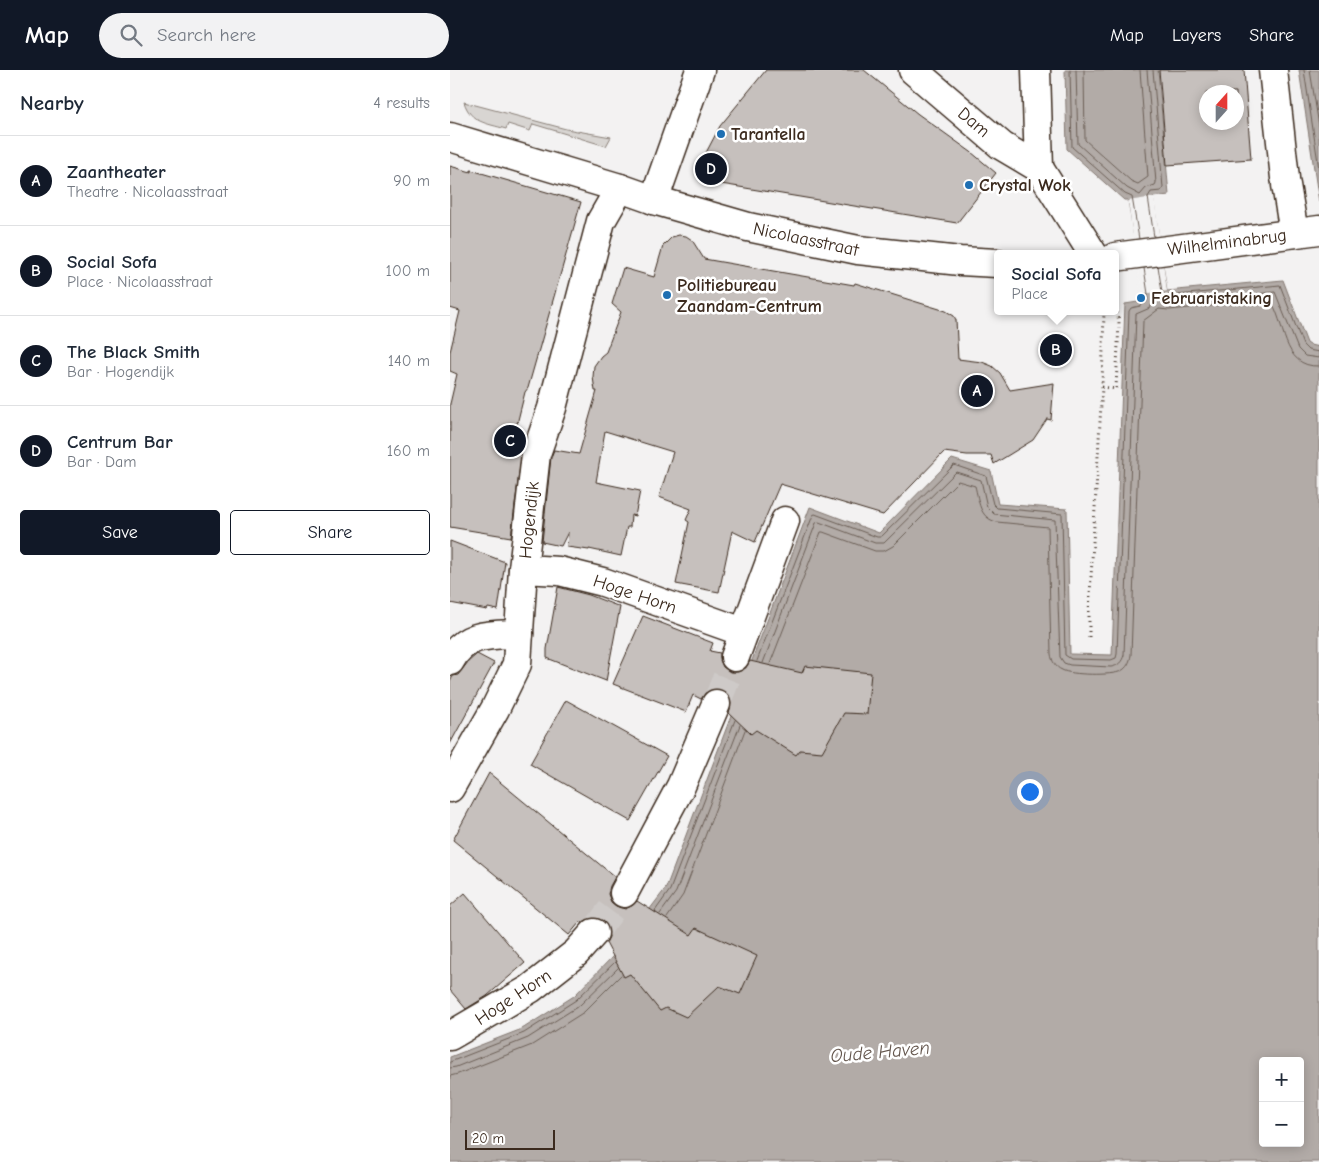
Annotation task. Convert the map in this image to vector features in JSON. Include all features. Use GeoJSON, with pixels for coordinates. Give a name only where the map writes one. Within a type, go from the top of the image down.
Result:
{"type":"FeatureCollection","features":[{"type":"Feature","properties":{"kind":"street"},"geometry":{"type":"LineString","coordinates":[[654,200],[700,70]]}},
{"type":"Feature","properties":{"kind":"street","name":"Dam"},"geometry":{"type":"LineString","coordinates":[[913,70],[1002,146],[1039,168],[1090,250]]}},
{"type":"Feature","properties":{"kind":"street"},"geometry":{"type":"LineString","coordinates":[[1036,70],[1039,168]]}},
{"type":"Feature","properties":{"kind":"street"},"geometry":{"type":"LineString","coordinates":[[1273,70],[1286,181],[1311,231]]}},
{"type":"Feature","properties":{"kind":"street","name":"Nicolaasstraat"},"geometry":{"type":"LineString","coordinates":[[450,137],[748,227],[858,250],[994,263]]}},
{"type":"Feature","properties":{"kind":"street","name":"Hogendijk"},"geometry":{"type":"LineString","coordinates":[[450,788],[495,709],[517,664],[523,569],[536,454],[552,408],[601,221],[620,188]]}},
{"type":"Feature","properties":{"kind":"street","name":"Wilhelminabrug"},"geometry":{"type":"LineString","coordinates":[[1137,254],[1311,231]]}},
{"type":"Feature","properties":{"kind":"street","name":"Hoge Horn"},"geometry":{"type":"LineString","coordinates":[[523,569],[559,571],[603,582],[739,644],[786,521]]}},
{"type":"Feature","properties":{"kind":"street"},"geometry":{"type":"LineString","coordinates":[[450,661],[466,641],[482,635],[519,634]]}},
{"type":"Feature","properties":{"kind":"street"},"geometry":{"type":"LineString","coordinates":[[624,893],[681,786],[716,704]]}},
{"type":"Feature","properties":{"kind":"street","name":"Hoge Horn"},"geometry":{"type":"LineString","coordinates":[[450,1036],[530,989],[576,953],[594,933]]}},
{"type":"Feature","properties":{"kind":"path"},"geometry":{"type":"LineString","coordinates":[[1089,638],[1104,315]]}},
{"type":"Feature","properties":{"kind":"path"},"geometry":{"type":"LineString","coordinates":[[1102,388],[1116,389],[1118,315]]}},
{"type":"Feature","properties":{"kind":"shaded area"},"geometry":{"type":"Polygon","coordinates":[[[464,102],[566,129],[611,137],[606,146],[533,124],[530,131],[508,124],[506,129],[475,118],[464,102]]]}},
{"type":"Feature","properties":{"kind":"water","name":"Oude Haven"},"geometry":{"type":"Polygon","coordinates":[[[1065,70],[1158,70],[1169,195],[1153,197],[1167,291],[1283,280],[1307,343],[1319,347],[1319,1162],[450,1162],[450,1057],[522,1029],[574,996],[616,953],[666,888],[810,507],[879,533],[952,459],[991,471],[998,504],[1067,509],[1070,654],[1112,655],[1125,304],[1138,302],[1142,299],[1143,295],[1128,200],[1124,200],[1067,149],[1065,70]]]}},
{"type":"Feature","properties":{"kind":"water"},"geometry":{"type":"Polygon","coordinates":[[[1299,70],[1319,70],[1319,202],[1299,70]]]}},
{"type":"Feature","properties":{"kind":"pier"},"geometry":{"type":"Polygon","coordinates":[[[1154,197],[1167,291],[1141,294],[1128,201],[1154,197]]]}},
{"type":"Feature","properties":{"kind":"building"},"geometry":{"type":"Polygon","coordinates":[[[766,70],[864,70],[996,173],[957,223],[703,181],[697,170],[720,126],[766,70]]]}},
{"type":"Feature","properties":{"kind":"building"},"geometry":{"type":"Polygon","coordinates":[[[1159,70],[1244,70],[1251,159],[1167,165],[1159,70]]]}},
{"type":"Feature","properties":{"kind":"building"},"geometry":{"type":"Polygon","coordinates":[[[450,166],[471,172],[471,170],[581,202],[515,432],[524,434],[511,537],[450,527],[450,404],[457,374],[450,371],[450,352],[460,311],[450,308],[450,166]]]}},
{"type":"Feature","properties":{"kind":"building"},"geometry":{"type":"Polygon","coordinates":[[[686,236],[692,240],[704,259],[854,285],[855,283],[946,311],[954,316],[956,320],[958,359],[982,362],[992,366],[1000,373],[1010,390],[1054,383],[1051,420],[1047,419],[1033,440],[994,464],[991,455],[967,455],[944,452],[883,515],[780,484],[755,542],[732,531],[719,592],[676,584],[689,522],[686,520],[691,509],[659,497],[673,452],[605,431],[596,482],[640,491],[635,516],[631,515],[630,527],[627,527],[621,556],[589,549],[567,547],[568,532],[561,546],[542,542],[551,457],[554,450],[579,454],[597,391],[595,391],[593,377],[594,366],[606,352],[621,312],[612,304],[623,268],[654,277],[663,246],[672,237],[686,236]]]}},
{"type":"Feature","properties":{"kind":"building"},"geometry":{"type":"Polygon","coordinates":[[[450,541],[505,562],[498,610],[488,608],[487,610],[450,603],[450,541]]]}},
{"type":"Feature","properties":{"kind":"building"},"geometry":{"type":"Polygon","coordinates":[[[558,587],[589,595],[620,607],[606,681],[547,658],[558,587]]]}},
{"type":"Feature","properties":{"kind":"building"},"geometry":{"type":"Polygon","coordinates":[[[643,616],[713,643],[710,651],[720,653],[723,667],[730,672],[738,672],[745,669],[750,661],[802,673],[805,666],[871,673],[867,714],[844,713],[822,752],[800,750],[796,755],[756,730],[751,734],[729,713],[731,702],[728,694],[722,690],[715,688],[707,691],[701,699],[693,695],[686,712],[613,684],[643,616]]]}},
{"type":"Feature","properties":{"kind":"building"},"geometry":{"type":"Polygon","coordinates":[[[477,654],[494,663],[450,744],[450,682],[453,676],[458,675],[477,654]]]}},
{"type":"Feature","properties":{"kind":"building"},"geometry":{"type":"Polygon","coordinates":[[[566,700],[667,756],[630,821],[530,764],[566,700]]]}},
{"type":"Feature","properties":{"kind":"building"},"geometry":{"type":"Polygon","coordinates":[[[489,773],[615,877],[608,894],[611,902],[616,906],[625,909],[637,901],[691,935],[696,928],[757,956],[740,994],[719,986],[686,1017],[666,1008],[660,1011],[630,974],[624,977],[606,943],[609,937],[609,929],[604,921],[597,918],[589,918],[582,923],[580,922],[569,935],[453,840],[489,773]]]}},
{"type":"Feature","properties":{"kind":"building"},"geometry":{"type":"Polygon","coordinates":[[[465,893],[525,963],[487,996],[466,1009],[450,990],[450,906],[465,893]]]}},
{"type":"Feature","properties":{"kind":"tunnel"},"geometry":{"type":"LineString","coordinates":[[716,704],[735,657]]}},
{"type":"Feature","properties":{"kind":"tunnel"},"geometry":{"type":"LineString","coordinates":[[594,933],[624,893]]}},
{"type":"Feature","properties":{"kind":"place","name":"Tarantella"},"geometry":{"type":"Point","coordinates":[721,134]}},
{"type":"Feature","properties":{"kind":"place","name":"Centrum Bar"},"geometry":{"type":"Point","coordinates":[711,169]}},
{"type":"Feature","properties":{"kind":"place","name":"Crystal Wok"},"geometry":{"type":"Point","coordinates":[969,185]}},
{"type":"Feature","properties":{"kind":"place","name":"Politiebureau Zaandam-Centrum"},"geometry":{"type":"Point","coordinates":[667,295]}},
{"type":"Feature","properties":{"kind":"place","name":"Februaristaking"},"geometry":{"type":"Point","coordinates":[1141,298]}},
{"type":"Feature","properties":{"kind":"place","name":"Social Sofa"},"geometry":{"type":"Point","coordinates":[1056,350]}},
{"type":"Feature","properties":{"kind":"place","name":"Zaantheater"},"geometry":{"type":"Point","coordinates":[977,391]}},
{"type":"Feature","properties":{"kind":"place","name":"The Black Smith"},"geometry":{"type":"Point","coordinates":[510,441]}}]}
